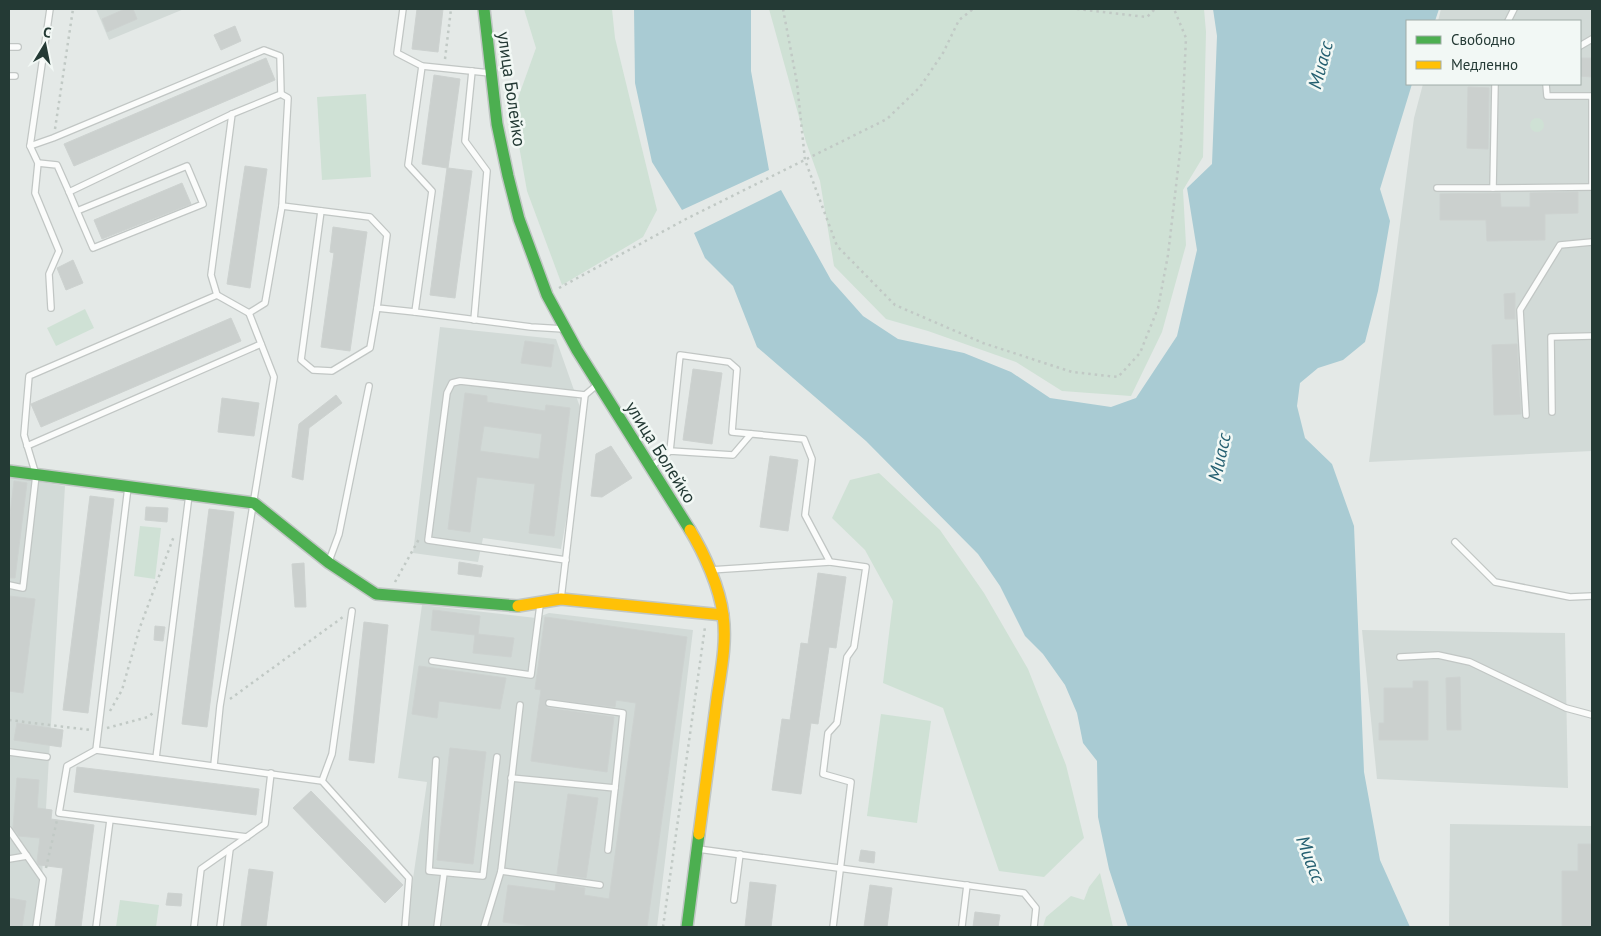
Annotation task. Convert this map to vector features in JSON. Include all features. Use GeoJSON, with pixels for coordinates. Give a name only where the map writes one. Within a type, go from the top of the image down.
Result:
{"type":"FeatureCollection","features":[{"type":"Feature","properties":{"kind":"street","name":"улица Болейко"},"geometry":{"type":"LineString","coordinates":[[484,9],[497,124],[508,176],[519,219],[547,295],[564,328],[598,384],[694,537],[709,570],[723,615],[723,647],[720,675],[687,927]]}},
{"type":"Feature","properties":{"kind":"street"},"geometry":{"type":"LineString","coordinates":[[9,471],[254,503],[329,563],[376,594],[515,607],[561,599],[723,615]]}},
{"type":"Feature","properties":{"kind":"lane"},"geometry":{"type":"LineString","coordinates":[[50,9],[30,146],[38,163],[35,192],[58,251],[49,274],[50,308]]}},
{"type":"Feature","properties":{"kind":"lane"},"geometry":{"type":"LineString","coordinates":[[403,9],[397,53],[422,66],[491,73]]}},
{"type":"Feature","properties":{"kind":"lane"},"geometry":{"type":"LineString","coordinates":[[1581,45],[1592,39]]}},
{"type":"Feature","properties":{"kind":"lane"},"geometry":{"type":"LineString","coordinates":[[9,46],[18,47]]}},
{"type":"Feature","properties":{"kind":"lane"},"geometry":{"type":"LineString","coordinates":[[30,146],[264,50],[280,56],[281,94]]}},
{"type":"Feature","properties":{"kind":"lane"},"geometry":{"type":"LineString","coordinates":[[415,312],[432,192],[408,165],[422,66]]}},
{"type":"Feature","properties":{"kind":"lane"},"geometry":{"type":"LineString","coordinates":[[472,71],[465,141],[487,171],[474,320]]}},
{"type":"Feature","properties":{"kind":"lane"},"geometry":{"type":"LineString","coordinates":[[1493,188],[1495,85]]}},
{"type":"Feature","properties":{"kind":"lane"},"geometry":{"type":"LineString","coordinates":[[1437,188],[1592,187],[1592,96],[1547,96],[1546,85]]}},
{"type":"Feature","properties":{"kind":"lane"},"geometry":{"type":"LineString","coordinates":[[69,192],[232,114],[281,94]]}},
{"type":"Feature","properties":{"kind":"lane"},"geometry":{"type":"LineString","coordinates":[[249,313],[265,303],[282,206],[288,98],[281,94]]}},
{"type":"Feature","properties":{"kind":"lane"},"geometry":{"type":"LineString","coordinates":[[214,765],[220,706],[274,377],[249,313],[217,295],[211,275],[232,114]]}},
{"type":"Feature","properties":{"kind":"lane"},"geometry":{"type":"LineString","coordinates":[[38,163],[57,165],[93,248],[203,204],[187,166],[77,211]]}},
{"type":"Feature","properties":{"kind":"lane"},"geometry":{"type":"LineString","coordinates":[[282,206],[370,217],[387,235],[370,348],[332,371],[313,370],[301,360],[321,211]]}},
{"type":"Feature","properties":{"kind":"lane"},"geometry":{"type":"LineString","coordinates":[[1526,415],[1520,310],[1560,245],[1592,242]]}},
{"type":"Feature","properties":{"kind":"lane"},"geometry":{"type":"LineString","coordinates":[[9,585],[22,588],[36,475],[24,435],[29,376],[217,295]]}},
{"type":"Feature","properties":{"kind":"lane"},"geometry":{"type":"LineString","coordinates":[[377,308],[531,327],[564,328]]}},
{"type":"Feature","properties":{"kind":"lane"},"geometry":{"type":"LineString","coordinates":[[1552,412],[1551,337],[1592,336]]}},
{"type":"Feature","properties":{"kind":"lane"},"geometry":{"type":"LineString","coordinates":[[27,446],[261,344]]}},
{"type":"Feature","properties":{"kind":"lane"},"geometry":{"type":"LineString","coordinates":[[670,451],[680,355],[729,362],[737,369],[732,432],[804,439],[812,459],[805,515],[830,562]]}},
{"type":"Feature","properties":{"kind":"lane"},"geometry":{"type":"LineString","coordinates":[[566,560],[428,540],[447,393],[452,383],[460,381],[585,395]]}},
{"type":"Feature","properties":{"kind":"lane"},"geometry":{"type":"LineString","coordinates":[[561,599],[585,395],[598,384]]}},
{"type":"Feature","properties":{"kind":"lane"},"geometry":{"type":"LineString","coordinates":[[329,563],[338,534],[369,386]]}},
{"type":"Feature","properties":{"kind":"lane"},"geometry":{"type":"LineString","coordinates":[[650,467],[670,451],[733,455],[751,434]]}},
{"type":"Feature","properties":{"kind":"lane"},"geometry":{"type":"LineString","coordinates":[[96,750],[128,487]]}},
{"type":"Feature","properties":{"kind":"lane"},"geometry":{"type":"LineString","coordinates":[[156,758],[189,495]]}},
{"type":"Feature","properties":{"kind":"lane"},"geometry":{"type":"LineString","coordinates":[[1455,542],[1495,582],[1570,596],[1592,596]]}},
{"type":"Feature","properties":{"kind":"lane"},"geometry":{"type":"LineString","coordinates":[[709,570],[830,562],[866,567],[854,647],[846,657],[837,723],[828,733],[823,774],[851,782],[833,927]]}},
{"type":"Feature","properties":{"kind":"lane"},"geometry":{"type":"LineString","coordinates":[[432,661],[531,675],[540,602]]}},
{"type":"Feature","properties":{"kind":"lane"},"geometry":{"type":"LineString","coordinates":[[322,781],[332,754],[352,611]]}},
{"type":"Feature","properties":{"kind":"lane"},"geometry":{"type":"LineString","coordinates":[[1400,657],[1438,655],[1470,662],[1566,708],[1592,715]]}},
{"type":"Feature","properties":{"kind":"lane"},"geometry":{"type":"LineString","coordinates":[[549,704],[623,714],[608,850]]}},
{"type":"Feature","properties":{"kind":"lane"},"geometry":{"type":"LineString","coordinates":[[484,927],[501,871],[520,705]]}},
{"type":"Feature","properties":{"kind":"lane"},"geometry":{"type":"LineString","coordinates":[[247,837],[59,813],[67,766],[96,750],[322,781],[408,878],[405,927]]}},
{"type":"Feature","properties":{"kind":"lane"},"geometry":{"type":"LineString","coordinates":[[9,752],[47,757]]}},
{"type":"Feature","properties":{"kind":"lane"},"geometry":{"type":"LineString","coordinates":[[436,760],[429,871],[483,876],[497,756]]}},
{"type":"Feature","properties":{"kind":"lane"},"geometry":{"type":"LineString","coordinates":[[194,927],[202,869],[265,824],[271,773]]}},
{"type":"Feature","properties":{"kind":"lane"},"geometry":{"type":"LineString","coordinates":[[511,778],[615,788]]}},
{"type":"Feature","properties":{"kind":"lane"},"geometry":{"type":"LineString","coordinates":[[96,927],[110,820]]}},
{"type":"Feature","properties":{"kind":"lane"},"geometry":{"type":"LineString","coordinates":[[9,830],[43,879],[36,927]]}},
{"type":"Feature","properties":{"kind":"lane"},"geometry":{"type":"LineString","coordinates":[[220,927],[230,849]]}},
{"type":"Feature","properties":{"kind":"lane"},"geometry":{"type":"LineString","coordinates":[[698,849],[1024,893],[1036,908],[1034,927]]}},
{"type":"Feature","properties":{"kind":"lane"},"geometry":{"type":"LineString","coordinates":[[734,900],[740,854]]}},
{"type":"Feature","properties":{"kind":"lane"},"geometry":{"type":"LineString","coordinates":[[9,859],[27,856]]}},
{"type":"Feature","properties":{"kind":"lane"},"geometry":{"type":"LineString","coordinates":[[501,871],[600,885]]}},
{"type":"Feature","properties":{"kind":"lane"},"geometry":{"type":"LineString","coordinates":[[437,927],[444,872]]}},
{"type":"Feature","properties":{"kind":"lane"},"geometry":{"type":"LineString","coordinates":[[962,926],[968,885]]}},
{"type":"Feature","properties":{"kind":"path"},"geometry":{"type":"LineString","coordinates":[[53,138],[73,9]]}},
{"type":"Feature","properties":{"kind":"path"},"geometry":{"type":"LineString","coordinates":[[444,68],[451,9]]}},
{"type":"Feature","properties":{"kind":"path"},"geometry":{"type":"LineString","coordinates":[[783,9],[797,83],[805,160],[838,246],[895,305],[983,343],[1072,372],[1118,377],[1140,353],[1158,308],[1168,255],[1181,143],[1186,38],[1174,9]]}},
{"type":"Feature","properties":{"kind":"path"},"geometry":{"type":"LineString","coordinates":[[547,295],[686,219],[887,119],[920,88],[943,53],[959,20],[974,9]]}},
{"type":"Feature","properties":{"kind":"path"},"geometry":{"type":"LineString","coordinates":[[1077,9],[1147,17],[1155,9]]}},
{"type":"Feature","properties":{"kind":"path"},"geometry":{"type":"LineString","coordinates":[[394,584],[431,518]]}},
{"type":"Feature","properties":{"kind":"path"},"geometry":{"type":"LineString","coordinates":[[99,731],[122,690],[140,627],[176,530]]}},
{"type":"Feature","properties":{"kind":"path"},"geometry":{"type":"LineString","coordinates":[[220,706],[352,611]]}},
{"type":"Feature","properties":{"kind":"path"},"geometry":{"type":"LineString","coordinates":[[663,927],[707,613]]}},
{"type":"Feature","properties":{"kind":"path"},"geometry":{"type":"LineString","coordinates":[[9,720],[99,731],[148,717],[163,707]]}},
{"type":"Feature","properties":{"kind":"path"},"geometry":{"type":"LineString","coordinates":[[43,879],[59,813]]}},
{"type":"Feature","properties":{"kind":"shaded area"},"geometry":{"type":"Polygon","coordinates":[[[96,9],[184,9],[109,40],[96,9]]]}},
{"type":"Feature","properties":{"kind":"shaded area"},"geometry":{"type":"Polygon","coordinates":[[[1441,9],[1592,9],[1592,451],[1369,462],[1414,118],[1423,85],[1581,85],[1581,20],[1438,20],[1441,9]]]}},
{"type":"Feature","properties":{"kind":"shaded area"},"geometry":{"type":"Polygon","coordinates":[[[440,327],[556,339],[581,410],[570,498],[561,549],[483,538],[478,562],[413,553],[440,327]]]}},
{"type":"Feature","properties":{"kind":"shaded area"},"geometry":{"type":"Polygon","coordinates":[[[9,477],[65,486],[39,927],[9,927],[9,477]]]}},
{"type":"Feature","properties":{"kind":"shaded area"},"geometry":{"type":"Polygon","coordinates":[[[422,605],[536,618],[549,613],[693,630],[657,927],[406,927],[427,782],[398,778],[422,605]]]}},
{"type":"Feature","properties":{"kind":"shaded area"},"geometry":{"type":"Polygon","coordinates":[[[1362,630],[1565,633],[1568,788],[1377,779],[1362,630]]]}},
{"type":"Feature","properties":{"kind":"shaded area"},"geometry":{"type":"Polygon","coordinates":[[[1450,824],[1592,826],[1592,927],[1449,927],[1450,824]]]}},
{"type":"Feature","properties":{"kind":"green space"},"geometry":{"type":"Polygon","coordinates":[[[524,9],[612,9],[615,38],[657,210],[643,237],[562,285],[527,191],[513,112],[536,48],[524,9]]]}},
{"type":"Feature","properties":{"kind":"green space"},"geometry":{"type":"Polygon","coordinates":[[[769,9],[1204,9],[1206,32],[1203,157],[1183,190],[1186,245],[1162,332],[1131,396],[1062,391],[1016,362],[928,331],[886,319],[834,266],[820,181],[806,142],[769,9]]]}},
{"type":"Feature","properties":{"kind":"green space"},"geometry":{"type":"Polygon","coordinates":[[[366,94],[371,177],[322,180],[317,97],[366,94]]]}},
{"type":"Feature","properties":{"kind":"green space"},"geometry":{"type":"Polygon","coordinates":[[[1537,118],[1542,120],[1544,125],[1542,130],[1537,132],[1532,130],[1530,125],[1532,120],[1537,118]]]}},
{"type":"Feature","properties":{"kind":"green space"},"geometry":{"type":"Polygon","coordinates":[[[85,309],[94,328],[56,346],[47,328],[85,309]]]}},
{"type":"Feature","properties":{"kind":"green space"},"geometry":{"type":"Polygon","coordinates":[[[879,473],[940,530],[984,593],[1028,669],[1066,765],[1084,838],[1044,877],[999,871],[943,708],[883,683],[893,601],[865,550],[832,518],[850,480],[879,473]]]}},
{"type":"Feature","properties":{"kind":"green space"},"geometry":{"type":"Polygon","coordinates":[[[140,526],[161,528],[155,579],[134,576],[140,526]]]}},
{"type":"Feature","properties":{"kind":"green space"},"geometry":{"type":"Polygon","coordinates":[[[881,714],[931,721],[917,823],[867,816],[881,714]]]}},
{"type":"Feature","properties":{"kind":"green space"},"geometry":{"type":"Polygon","coordinates":[[[1100,873],[1113,927],[1043,927],[1046,917],[1071,896],[1084,900],[1089,887],[1100,873]]]}},
{"type":"Feature","properties":{"kind":"green space"},"geometry":{"type":"Polygon","coordinates":[[[120,900],[159,905],[156,927],[116,927],[120,900]]]}},
{"type":"Feature","properties":{"kind":"water"},"geometry":{"type":"Polygon","coordinates":[[[634,9],[751,9],[751,71],[769,170],[682,210],[652,162],[635,83],[634,9]]]}},
{"type":"Feature","properties":{"kind":"water","name":"Миасс"},"geometry":{"type":"Polygon","coordinates":[[[1213,9],[1439,9],[1435,20],[1406,20],[1406,85],[1412,85],[1380,189],[1390,221],[1378,291],[1365,342],[1343,360],[1318,368],[1300,383],[1297,406],[1305,438],[1332,464],[1354,526],[1364,772],[1380,860],[1410,927],[1128,927],[1109,869],[1098,817],[1097,761],[1083,743],[1077,713],[1065,685],[1043,654],[1025,636],[1000,586],[978,554],[866,441],[757,347],[733,286],[705,258],[694,233],[781,190],[831,280],[863,316],[898,339],[964,353],[1011,372],[1050,398],[1111,407],[1136,398],[1177,336],[1197,250],[1187,188],[1212,164],[1217,36],[1213,9]]]}},
{"type":"Feature","properties":{"kind":"building"},"geometry":{"type":"Polygon","coordinates":[[[125,9],[133,9],[137,19],[107,32],[102,19],[125,9]]]}},
{"type":"Feature","properties":{"kind":"building"},"geometry":{"type":"Polygon","coordinates":[[[417,9],[443,9],[438,52],[412,49],[417,9]]]}},
{"type":"Feature","properties":{"kind":"building"},"geometry":{"type":"Polygon","coordinates":[[[235,26],[241,41],[221,50],[214,35],[235,26]]]}},
{"type":"Feature","properties":{"kind":"building"},"geometry":{"type":"Polygon","coordinates":[[[266,58],[275,80],[74,166],[64,144],[266,58]]]}},
{"type":"Feature","properties":{"kind":"building"},"geometry":{"type":"Polygon","coordinates":[[[1581,58],[1592,58],[1592,77],[1581,76],[1581,58]]]}},
{"type":"Feature","properties":{"kind":"building"},"geometry":{"type":"Polygon","coordinates":[[[434,75],[460,79],[448,168],[472,171],[455,298],[430,295],[447,168],[422,164],[434,75]]]}},
{"type":"Feature","properties":{"kind":"building"},"geometry":{"type":"Polygon","coordinates":[[[1468,87],[1489,88],[1488,149],[1467,148],[1468,87]]]}},
{"type":"Feature","properties":{"kind":"building"},"geometry":{"type":"Polygon","coordinates":[[[245,166],[267,169],[250,288],[227,284],[245,166]]]}},
{"type":"Feature","properties":{"kind":"building"},"geometry":{"type":"Polygon","coordinates":[[[182,183],[191,204],[102,239],[94,220],[182,183]]]}},
{"type":"Feature","properties":{"kind":"building"},"geometry":{"type":"Polygon","coordinates":[[[1578,192],[1578,213],[1545,214],[1545,240],[1487,241],[1486,220],[1440,220],[1440,194],[1500,193],[1501,207],[1530,207],[1530,193],[1578,192]]]}},
{"type":"Feature","properties":{"kind":"building"},"geometry":{"type":"Polygon","coordinates":[[[333,227],[367,232],[350,351],[321,347],[334,253],[330,252],[333,227]]]}},
{"type":"Feature","properties":{"kind":"building"},"geometry":{"type":"Polygon","coordinates":[[[73,260],[83,283],[66,290],[57,268],[73,260]]]}},
{"type":"Feature","properties":{"kind":"building"},"geometry":{"type":"Polygon","coordinates":[[[1515,293],[1515,319],[1505,319],[1504,294],[1515,293]]]}},
{"type":"Feature","properties":{"kind":"building"},"geometry":{"type":"Polygon","coordinates":[[[231,318],[241,341],[41,427],[31,404],[231,318]]]}},
{"type":"Feature","properties":{"kind":"building"},"geometry":{"type":"Polygon","coordinates":[[[525,341],[554,345],[551,367],[521,363],[525,341]]]}},
{"type":"Feature","properties":{"kind":"building"},"geometry":{"type":"Polygon","coordinates":[[[1517,344],[1521,414],[1494,415],[1492,345],[1517,344]]]}},
{"type":"Feature","properties":{"kind":"building"},"geometry":{"type":"Polygon","coordinates":[[[693,369],[722,373],[712,444],[683,440],[693,369]]]}},
{"type":"Feature","properties":{"kind":"building"},"geometry":{"type":"Polygon","coordinates":[[[465,393],[487,396],[487,402],[545,411],[546,405],[570,408],[554,536],[529,533],[535,484],[477,477],[470,532],[448,529],[465,393]],[[484,426],[480,451],[539,459],[542,434],[484,426]]]}},
{"type":"Feature","properties":{"kind":"building"},"geometry":{"type":"Polygon","coordinates":[[[336,395],[342,403],[309,428],[303,480],[292,477],[299,424],[336,395]]]}},
{"type":"Feature","properties":{"kind":"building"},"geometry":{"type":"Polygon","coordinates":[[[222,398],[259,403],[254,436],[218,432],[222,398]]]}},
{"type":"Feature","properties":{"kind":"building"},"geometry":{"type":"Polygon","coordinates":[[[611,446],[632,478],[602,497],[591,496],[596,454],[611,446]]]}},
{"type":"Feature","properties":{"kind":"building"},"geometry":{"type":"Polygon","coordinates":[[[770,456],[798,460],[788,531],[760,527],[770,456]]]}},
{"type":"Feature","properties":{"kind":"building"},"geometry":{"type":"Polygon","coordinates":[[[14,481],[27,483],[15,578],[9,578],[9,523],[14,481]]]}},
{"type":"Feature","properties":{"kind":"building"},"geometry":{"type":"Polygon","coordinates":[[[90,496],[114,499],[88,713],[63,710],[90,496]]]}},
{"type":"Feature","properties":{"kind":"building"},"geometry":{"type":"Polygon","coordinates":[[[146,507],[168,508],[167,522],[145,520],[146,507]]]}},
{"type":"Feature","properties":{"kind":"building"},"geometry":{"type":"Polygon","coordinates":[[[209,509],[234,512],[207,727],[182,724],[209,509]]]}},
{"type":"Feature","properties":{"kind":"building"},"geometry":{"type":"Polygon","coordinates":[[[459,562],[483,566],[481,577],[458,574],[459,562]]]}},
{"type":"Feature","properties":{"kind":"building"},"geometry":{"type":"Polygon","coordinates":[[[304,563],[306,607],[295,607],[292,564],[304,563]]]}},
{"type":"Feature","properties":{"kind":"building"},"geometry":{"type":"Polygon","coordinates":[[[818,573],[846,577],[836,648],[829,647],[818,724],[811,723],[801,794],[772,790],[782,719],[790,720],[801,643],[808,644],[818,573]]]}},
{"type":"Feature","properties":{"kind":"building"},"geometry":{"type":"Polygon","coordinates":[[[9,596],[35,599],[23,693],[9,691],[9,596]]]}},
{"type":"Feature","properties":{"kind":"building"},"geometry":{"type":"Polygon","coordinates":[[[433,610],[480,616],[478,634],[514,638],[511,657],[473,653],[475,635],[431,630],[433,610]]]}},
{"type":"Feature","properties":{"kind":"building"},"geometry":{"type":"Polygon","coordinates":[[[545,617],[687,637],[647,927],[539,927],[503,922],[508,885],[555,891],[556,883],[585,888],[584,895],[609,899],[636,703],[616,700],[615,707],[547,699],[545,704],[548,708],[614,717],[607,772],[531,761],[541,690],[535,689],[545,617]]]}},
{"type":"Feature","properties":{"kind":"building"},"geometry":{"type":"Polygon","coordinates":[[[364,622],[388,625],[374,763],[349,760],[364,622]]]}},
{"type":"Feature","properties":{"kind":"building"},"geometry":{"type":"Polygon","coordinates":[[[155,626],[165,627],[163,641],[154,640],[155,626]]]}},
{"type":"Feature","properties":{"kind":"building"},"geometry":{"type":"Polygon","coordinates":[[[419,666],[506,678],[500,709],[439,701],[437,718],[412,714],[419,666]]]}},
{"type":"Feature","properties":{"kind":"building"},"geometry":{"type":"Polygon","coordinates":[[[1460,677],[1461,730],[1447,730],[1446,678],[1460,677]]]}},
{"type":"Feature","properties":{"kind":"building"},"geometry":{"type":"Polygon","coordinates":[[[1413,681],[1428,681],[1428,740],[1379,740],[1379,723],[1384,723],[1384,688],[1413,688],[1413,681]]]}},
{"type":"Feature","properties":{"kind":"building"},"geometry":{"type":"Polygon","coordinates":[[[17,723],[63,730],[61,747],[14,740],[17,723]]]}},
{"type":"Feature","properties":{"kind":"building"},"geometry":{"type":"Polygon","coordinates":[[[450,748],[486,752],[473,864],[437,860],[450,748]]]}},
{"type":"Feature","properties":{"kind":"building"},"geometry":{"type":"Polygon","coordinates":[[[77,767],[259,789],[256,815],[74,792],[77,767]]]}},
{"type":"Feature","properties":{"kind":"building"},"geometry":{"type":"Polygon","coordinates":[[[17,778],[39,780],[37,808],[52,810],[51,819],[94,825],[81,927],[55,927],[63,868],[39,865],[37,862],[40,838],[19,836],[13,828],[17,778]]]}},
{"type":"Feature","properties":{"kind":"building"},"geometry":{"type":"Polygon","coordinates":[[[311,791],[403,885],[385,903],[293,808],[311,791]]]}},
{"type":"Feature","properties":{"kind":"building"},"geometry":{"type":"Polygon","coordinates":[[[568,794],[598,798],[586,878],[557,874],[568,794]]]}},
{"type":"Feature","properties":{"kind":"building"},"geometry":{"type":"Polygon","coordinates":[[[1578,844],[1592,844],[1592,927],[1562,927],[1562,871],[1578,871],[1578,844]]]}},
{"type":"Feature","properties":{"kind":"building"},"geometry":{"type":"Polygon","coordinates":[[[861,850],[875,852],[874,863],[859,861],[861,850]]]}},
{"type":"Feature","properties":{"kind":"building"},"geometry":{"type":"Polygon","coordinates":[[[249,869],[273,872],[266,927],[241,927],[249,869]]]}},
{"type":"Feature","properties":{"kind":"building"},"geometry":{"type":"Polygon","coordinates":[[[750,882],[776,885],[771,927],[745,927],[750,882]]]}},
{"type":"Feature","properties":{"kind":"building"},"geometry":{"type":"Polygon","coordinates":[[[870,885],[892,888],[887,927],[864,927],[870,885]]]}},
{"type":"Feature","properties":{"kind":"building"},"geometry":{"type":"Polygon","coordinates":[[[168,893],[182,894],[181,906],[166,905],[168,893]]]}},
{"type":"Feature","properties":{"kind":"building"},"geometry":{"type":"Polygon","coordinates":[[[9,898],[26,901],[22,927],[9,927],[9,898]]]}},
{"type":"Feature","properties":{"kind":"building"},"geometry":{"type":"Polygon","coordinates":[[[975,912],[1000,915],[998,927],[973,927],[975,912]]]}},
{"type":"Feature","properties":{"kind":"traffic: fast"},"geometry":{"type":"LineString","coordinates":[[484,9],[497,124],[508,176],[519,219],[547,295],[577,350],[690,530]]}},
{"type":"Feature","properties":{"kind":"traffic: fast"},"geometry":{"type":"LineString","coordinates":[[9,471],[254,503],[329,563],[376,594],[518,606]]}},
{"type":"Feature","properties":{"kind":"traffic: fast"},"geometry":{"type":"LineString","coordinates":[[687,927],[699,834]]}},
{"type":"Feature","properties":{"kind":"traffic: slow"},"geometry":{"type":"LineString","coordinates":[[690,530],[701,549],[715,582],[724,625],[723,656],[699,834]]}},
{"type":"Feature","properties":{"kind":"traffic: slow"},"geometry":{"type":"LineString","coordinates":[[518,606],[561,599],[723,615]]}}]}
